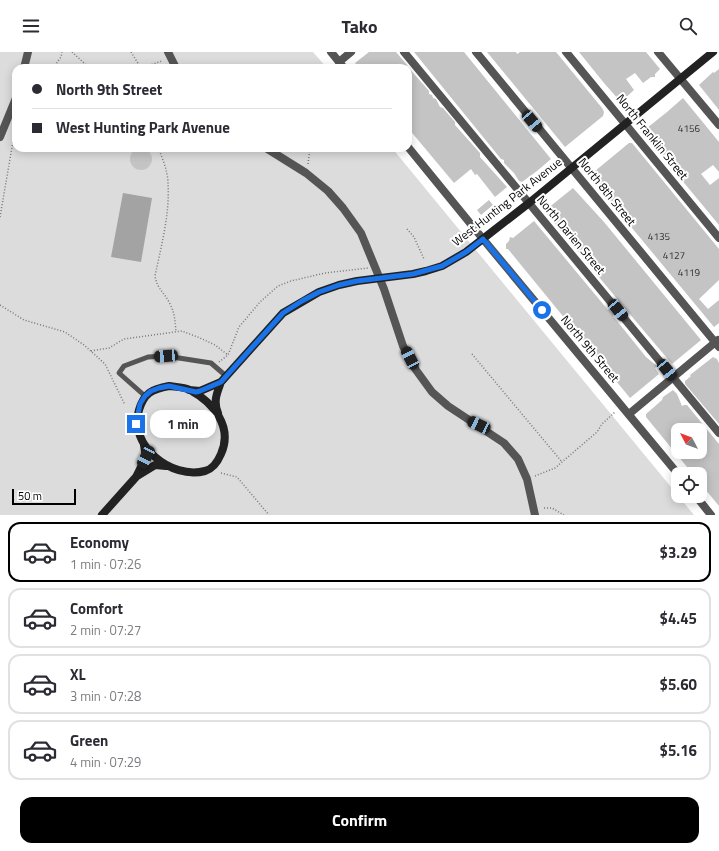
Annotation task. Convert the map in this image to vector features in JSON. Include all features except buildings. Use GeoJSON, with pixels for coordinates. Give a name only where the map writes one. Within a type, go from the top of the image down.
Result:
{"type":"FeatureCollection","features":[{"type":"Feature","properties":{"kind":"main road","name":"West Hunting Park Avenue"},"geometry":{"type":"LineString","coordinates":[[224,379],[200,391],[169,386],[159,388],[145,396],[140,404],[136,424],[144,444],[153,455],[179,471],[206,471],[213,467],[223,450],[226,432],[215,403],[215,396],[224,379],[283,313],[319,292],[339,285],[413,274],[442,266],[466,252],[529,203],[713,52]]}},
{"type":"Feature","properties":{"kind":"main road","name":"West Hunting Park Avenue"},"geometry":{"type":"LineString","coordinates":[[189,390],[206,402],[219,416]]}},
{"type":"Feature","properties":{"kind":"main road","name":"West Hunting Park Avenue"},"geometry":{"type":"LineString","coordinates":[[102,515],[136,477],[146,457],[144,444]]}},
{"type":"Feature","properties":{"kind":"main road","name":"West Hunting Park Avenue"},"geometry":{"type":"LineString","coordinates":[[136,477],[155,465],[169,466]]}},
{"type":"Feature","properties":{"kind":"street"},"geometry":{"type":"LineString","coordinates":[[25,64],[28,52]]}},
{"type":"Feature","properties":{"kind":"street"},"geometry":{"type":"LineString","coordinates":[[168,52],[174,64]]}},
{"type":"Feature","properties":{"kind":"street"},"geometry":{"type":"LineString","coordinates":[[331,52],[341,64]]}},
{"type":"Feature","properties":{"kind":"street"},"geometry":{"type":"LineString","coordinates":[[343,64],[351,52]]}},
{"type":"Feature","properties":{"kind":"street","name":"North Darien Street"},"geometry":{"type":"LineString","coordinates":[[404,52],[719,433]]}},
{"type":"Feature","properties":{"kind":"street","name":"North 8th Street"},"geometry":{"type":"LineString","coordinates":[[476,52],[718,343]]}},
{"type":"Feature","properties":{"kind":"street","name":"North Franklin Street"},"geometry":{"type":"LineString","coordinates":[[566,52],[719,238]]}},
{"type":"Feature","properties":{"kind":"street"},"geometry":{"type":"LineString","coordinates":[[658,52],[719,126]]}},
{"type":"Feature","properties":{"kind":"street"},"geometry":{"type":"LineString","coordinates":[[0,137],[12,108]]}},
{"type":"Feature","properties":{"kind":"street"},"geometry":{"type":"LineString","coordinates":[[272,152],[306,174],[328,191],[344,208],[361,232],[380,278],[403,346],[416,370],[432,392],[448,406],[466,419],[479,425],[504,443],[518,459],[527,479],[535,515]]}},
{"type":"Feature","properties":{"kind":"street","name":"North 9th Street"},"geometry":{"type":"LineString","coordinates":[[412,152],[672,467]]}},
{"type":"Feature","properties":{"kind":"street"},"geometry":{"type":"LineString","coordinates":[[629,414],[673,377],[718,343]]}},
{"type":"Feature","properties":{"kind":"street"},"geometry":{"type":"LineString","coordinates":[[702,503],[711,515]]}},
{"type":"Feature","properties":{"kind":"lane"},"geometry":{"type":"LineString","coordinates":[[145,396],[119,373],[124,366],[148,357],[166,356],[212,363],[224,379]]}},
{"type":"Feature","properties":{"kind":"path"},"geometry":{"type":"LineString","coordinates":[[56,64],[62,52]]}},
{"type":"Feature","properties":{"kind":"path"},"geometry":{"type":"LineString","coordinates":[[72,52],[85,64]]}},
{"type":"Feature","properties":{"kind":"path"},"geometry":{"type":"LineString","coordinates":[[131,52],[138,64]]}},
{"type":"Feature","properties":{"kind":"path"},"geometry":{"type":"LineString","coordinates":[[153,64],[162,61]]}},
{"type":"Feature","properties":{"kind":"path"},"geometry":{"type":"LineString","coordinates":[[0,217],[12,147]]}},
{"type":"Feature","properties":{"kind":"path"},"geometry":{"type":"LineString","coordinates":[[160,152],[168,183],[166,223],[155,276],[157,285],[170,303],[175,315],[176,332]]}},
{"type":"Feature","properties":{"kind":"path"},"geometry":{"type":"LineString","coordinates":[[308,166],[310,152]]}},
{"type":"Feature","properties":{"kind":"path"},"geometry":{"type":"LineString","coordinates":[[407,230],[414,237],[424,259]]}},
{"type":"Feature","properties":{"kind":"path"},"geometry":{"type":"LineString","coordinates":[[219,362],[228,355],[239,327],[260,302],[278,286],[291,281],[325,273],[368,268]]}},
{"type":"Feature","properties":{"kind":"path"},"geometry":{"type":"LineString","coordinates":[[0,305],[24,320],[65,332],[91,351],[105,364],[125,405]]}},
{"type":"Feature","properties":{"kind":"path"},"geometry":{"type":"LineString","coordinates":[[91,351],[109,348],[124,339],[182,331],[215,345],[228,355]]}},
{"type":"Feature","properties":{"kind":"path"},"geometry":{"type":"LineString","coordinates":[[472,354],[562,462]]}},
{"type":"Feature","properties":{"kind":"path"},"geometry":{"type":"LineString","coordinates":[[533,477],[555,468],[597,432],[602,424],[616,412]]}},
{"type":"Feature","properties":{"kind":"path"},"geometry":{"type":"LineString","coordinates":[[221,473],[237,477],[269,515]]}},
{"type":"Feature","properties":{"kind":"path"},"geometry":{"type":"LineString","coordinates":[[544,508],[552,508],[564,515]]}},
{"type":"Feature","properties":{"kind":"shaded area"},"geometry":{"type":"Polygon","coordinates":[[[0,52],[313,52],[324,64],[12,64],[12,152],[395,152],[671,487],[671,503],[684,503],[694,515],[0,515],[0,52]]]}},
{"type":"Feature","properties":{"kind":"shaded area"},"geometry":{"type":"Polygon","coordinates":[[[123,193],[152,198],[141,262],[111,257],[123,193]]]}},
{"type":"Feature","properties":{"kind":"route"},"geometry":{"type":"LineString","coordinates":[[136,424],[140,404],[145,396],[151,391],[169,386],[196,392],[208,389],[221,382],[283,313],[302,301],[319,292],[339,285],[357,281],[413,274],[442,266],[466,252],[483,239],[542,310]]}}]}
